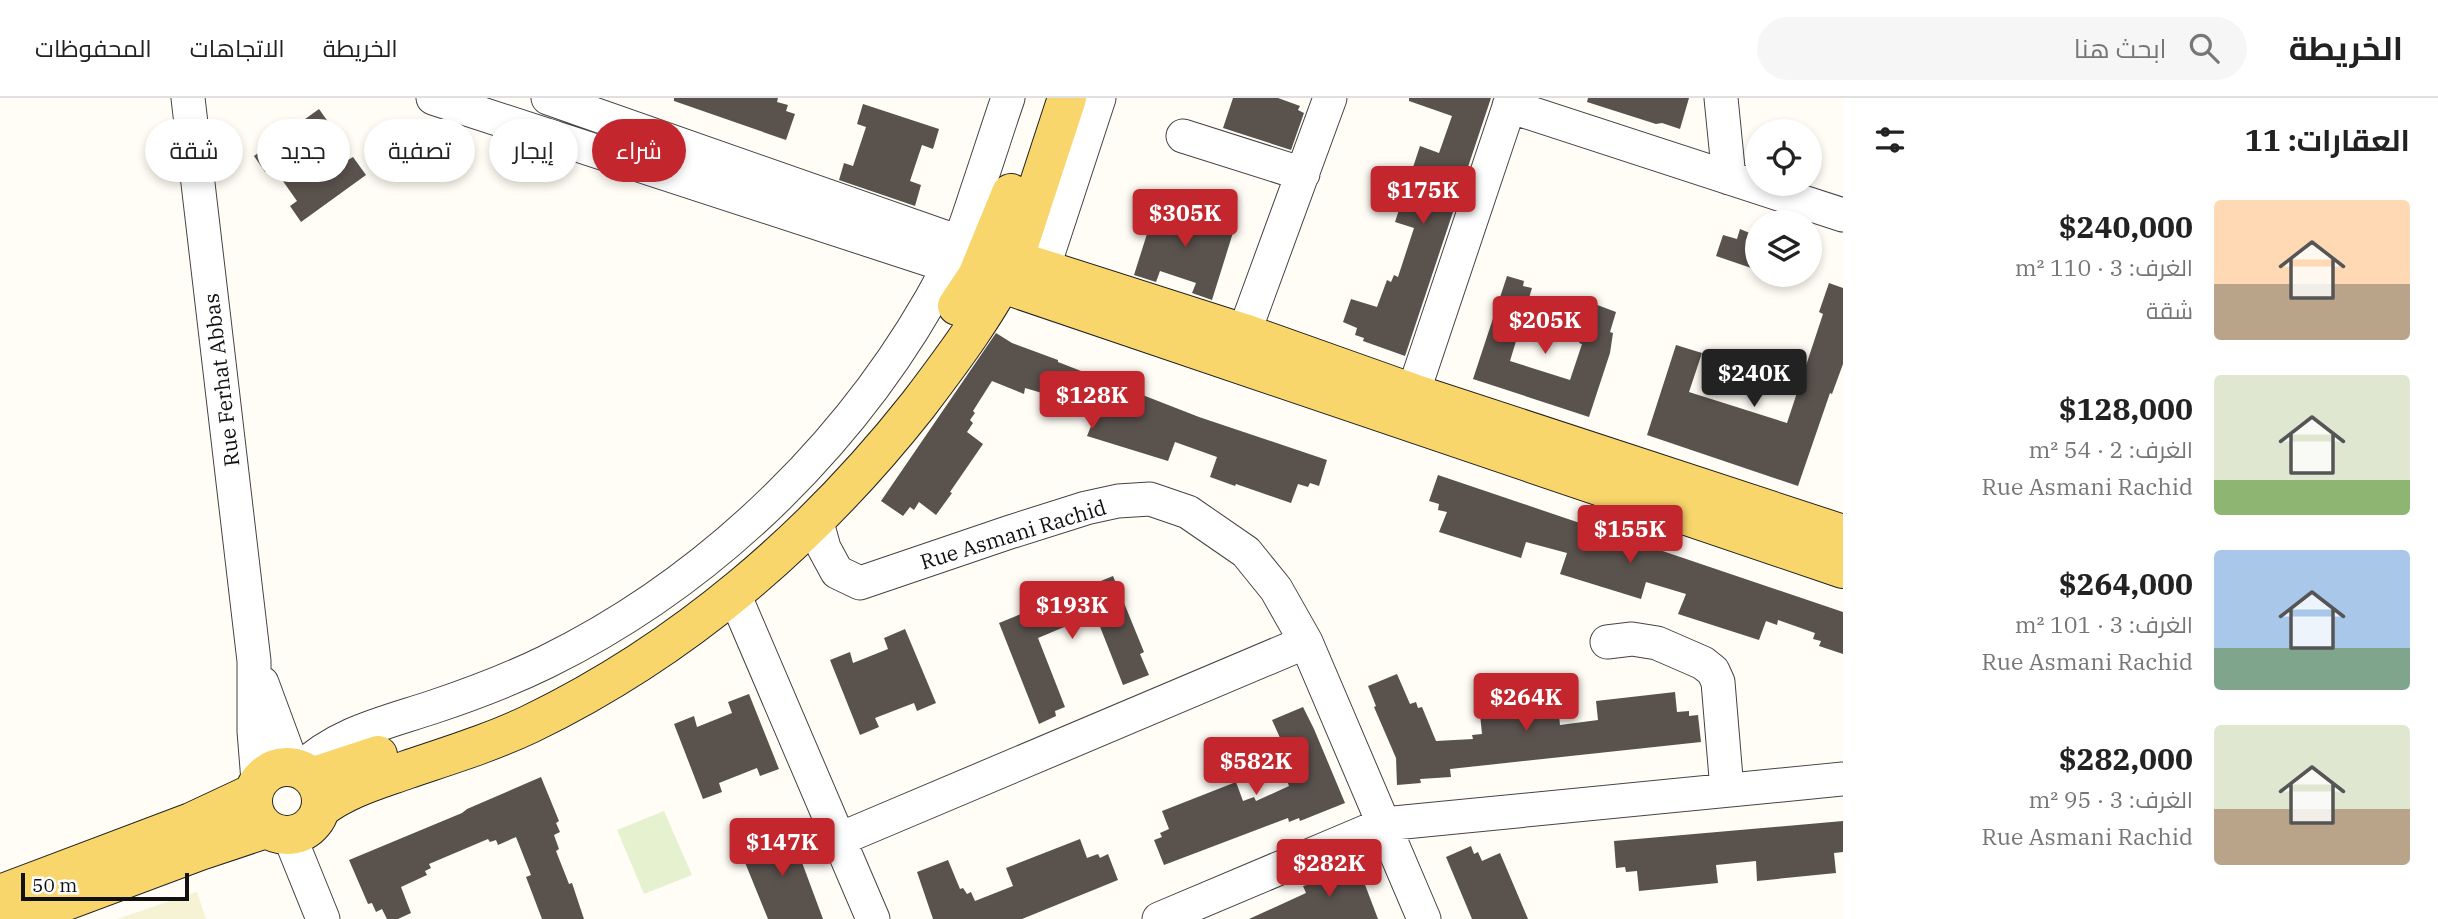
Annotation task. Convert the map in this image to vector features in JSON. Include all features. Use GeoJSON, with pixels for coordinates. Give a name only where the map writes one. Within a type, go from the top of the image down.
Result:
{"type":"FeatureCollection","features":[{"type":"Feature","properties":{"kind":"main road"},"geometry":{"type":"LineString","coordinates":[[306,780],[448,732],[525,700],[591,667],[677,610],[758,541],[839,459],[912,371],[990,264],[1043,98]]}},
{"type":"Feature","properties":{"kind":"main road"},"geometry":{"type":"LineString","coordinates":[[0,894],[191,822],[255,787],[273,769],[306,780],[352,789],[488,742],[563,708],[669,645],[734,594],[816,519],[898,431],[949,364],[990,264],[1067,98]]}},
{"type":"Feature","properties":{"kind":"main road"},"geometry":{"type":"LineString","coordinates":[[990,264],[1244,333],[1413,393],[1843,534]]}},
{"type":"Feature","properties":{"kind":"main road"},"geometry":{"type":"LineString","coordinates":[[990,264],[1843,569]]}},
{"type":"Feature","properties":{"kind":"main road"},"geometry":{"type":"LineString","coordinates":[[18,919],[201,851],[308,827],[316,819],[306,780]]}},
{"type":"Feature","properties":{"kind":"main road"},"geometry":{"type":"LineString","coordinates":[[255,787],[253,807],[257,819],[278,832]]}},
{"type":"Feature","properties":{"kind":"street","name":"Rue Ferhat Abbas"},"geometry":{"type":"LineString","coordinates":[[188,98],[254,661],[255,787]]}},
{"type":"Feature","properties":{"kind":"street"},"geometry":{"type":"LineString","coordinates":[[433,98],[527,113],[990,264]]}},
{"type":"Feature","properties":{"kind":"street"},"geometry":{"type":"LineString","coordinates":[[548,98],[990,264]]}},
{"type":"Feature","properties":{"kind":"street"},"geometry":{"type":"LineString","coordinates":[[990,264],[1008,98]]}},
{"type":"Feature","properties":{"kind":"street"},"geometry":{"type":"LineString","coordinates":[[990,264],[1099,98]]}},
{"type":"Feature","properties":{"kind":"street"},"geometry":{"type":"LineString","coordinates":[[1244,333],[1330,98]]}},
{"type":"Feature","properties":{"kind":"street"},"geometry":{"type":"LineString","coordinates":[[1721,98],[1729,178]]}},
{"type":"Feature","properties":{"kind":"street"},"geometry":{"type":"LineString","coordinates":[[1413,393],[1511,102],[1843,215]]}},
{"type":"Feature","properties":{"kind":"street"},"geometry":{"type":"LineString","coordinates":[[1183,136],[1303,174]]}},
{"type":"Feature","properties":{"kind":"street","name":"Rue Asmani Rachid"},"geometry":{"type":"LineString","coordinates":[[816,519],[824,548],[837,572],[860,583],[1086,508],[1118,501],[1150,499],[1188,512],[1246,552],[1276,589],[1306,642],[1424,919]]}},
{"type":"Feature","properties":{"kind":"street"},"geometry":{"type":"LineString","coordinates":[[734,594],[873,919]]}},
{"type":"Feature","properties":{"kind":"street"},"geometry":{"type":"LineString","coordinates":[[1607,642],[1632,639],[1657,643],[1703,663],[1713,671],[1718,682],[1727,790]]}},
{"type":"Feature","properties":{"kind":"street"},"geometry":{"type":"LineString","coordinates":[[840,839],[1000,759],[1306,642]]}},
{"type":"Feature","properties":{"kind":"street","name":"Rue Ferhat Abbas"},"geometry":{"type":"LineString","coordinates":[[254,661],[306,780]]}},
{"type":"Feature","properties":{"kind":"street"},"geometry":{"type":"LineString","coordinates":[[1159,919],[1384,824],[1843,779]]}},
{"type":"Feature","properties":{"kind":"street"},"geometry":{"type":"LineString","coordinates":[[278,832],[323,919]]}},
{"type":"Feature","properties":{"kind":"shaded area"},"geometry":{"type":"Polygon","coordinates":[[[196,892],[206,919],[117,919],[196,892]]]}},
{"type":"Feature","properties":{"kind":"green space"},"geometry":{"type":"Polygon","coordinates":[[[664,811],[692,875],[644,894],[617,830],[664,811]]]}},
{"type":"Feature","properties":{"kind":"building"},"geometry":{"type":"Polygon","coordinates":[[[674,98],[778,98],[777,102],[788,105],[786,111],[795,114],[786,140],[674,101],[674,98]]]}},
{"type":"Feature","properties":{"kind":"building"},"geometry":{"type":"Polygon","coordinates":[[[1233,98],[1278,98],[1300,106],[1298,110],[1304,113],[1291,150],[1223,128],[1233,98]]]}},
{"type":"Feature","properties":{"kind":"building"},"geometry":{"type":"Polygon","coordinates":[[[1409,98],[1491,98],[1405,356],[1363,341],[1364,338],[1355,335],[1357,328],[1343,322],[1351,299],[1377,307],[1387,280],[1391,282],[1394,275],[1398,277],[1414,228],[1395,222],[1420,146],[1439,153],[1452,116],[1409,101],[1409,98]]]}},
{"type":"Feature","properties":{"kind":"building"},"geometry":{"type":"Polygon","coordinates":[[[1588,98],[1689,98],[1680,129],[1587,102],[1588,98]]]}},
{"type":"Feature","properties":{"kind":"building"},"geometry":{"type":"Polygon","coordinates":[[[863,104],[939,129],[933,149],[922,145],[910,181],[921,185],[915,206],[839,180],[844,163],[853,166],[866,127],[857,124],[863,104]]]}},
{"type":"Feature","properties":{"kind":"building"},"geometry":{"type":"Polygon","coordinates":[[[319,109],[326,119],[305,119],[319,109]]]}},
{"type":"Feature","properties":{"kind":"building"},"geometry":{"type":"Polygon","coordinates":[[[353,157],[364,172],[364,176],[301,222],[290,206],[297,201],[284,182],[350,182],[350,159],[353,157]]]}},
{"type":"Feature","properties":{"kind":"building"},"geometry":{"type":"Polygon","coordinates":[[[1158,199],[1177,205],[1174,214],[1193,220],[1214,226],[1216,217],[1236,223],[1212,300],[1192,293],[1196,283],[1160,271],[1156,282],[1134,275],[1158,199]]]}},
{"type":"Feature","properties":{"kind":"building"},"geometry":{"type":"Polygon","coordinates":[[[1740,229],[1745,231],[1745,266],[1716,256],[1723,235],[1737,239],[1740,229]]]}},
{"type":"Feature","properties":{"kind":"building"},"geometry":{"type":"Polygon","coordinates":[[[1507,276],[1524,281],[1523,286],[1532,288],[1510,361],[1570,380],[1592,303],[1616,312],[1610,332],[1613,333],[1610,353],[1589,417],[1473,379],[1507,276]]]}},
{"type":"Feature","properties":{"kind":"building"},"geometry":{"type":"Polygon","coordinates":[[[1829,283],[1843,288],[1843,364],[1832,394],[1830,393],[1798,486],[1647,435],[1676,345],[1702,353],[1689,392],[1787,423],[1823,314],[1819,312],[1829,283]]]}},
{"type":"Feature","properties":{"kind":"building"},"geometry":{"type":"Polygon","coordinates":[[[996,333],[1012,343],[1199,417],[1327,460],[1319,486],[1310,483],[1308,487],[1298,484],[1291,503],[1236,484],[1235,486],[1210,477],[1217,457],[1175,442],[1168,461],[1087,436],[1095,416],[1085,414],[1087,408],[1043,390],[1042,393],[1025,388],[1024,394],[992,381],[973,411],[975,413],[970,420],[973,423],[967,432],[983,444],[950,492],[952,493],[936,515],[919,502],[914,510],[910,507],[903,516],[881,501],[996,333]]]}},
{"type":"Feature","properties":{"kind":"building"},"geometry":{"type":"Polygon","coordinates":[[[1438,475],[1843,612],[1843,654],[1819,646],[1821,641],[1813,639],[1815,633],[1778,620],[1777,625],[1766,621],[1759,640],[1678,614],[1686,594],[1646,582],[1641,599],[1560,574],[1567,553],[1526,542],[1521,558],[1439,532],[1447,512],[1438,510],[1439,504],[1429,501],[1438,475]]]}},
{"type":"Feature","properties":{"kind":"building"},"geometry":{"type":"Polygon","coordinates":[[[1113,576],[1144,652],[1140,654],[1149,675],[1123,685],[1095,614],[1038,638],[1065,707],[1055,711],[1056,716],[1039,724],[999,623],[1113,576]]]}},
{"type":"Feature","properties":{"kind":"building"},"geometry":{"type":"Polygon","coordinates":[[[905,629],[936,703],[917,711],[914,703],[875,718],[879,727],[860,735],[830,660],[850,652],[853,663],[888,649],[884,638],[905,629]]]}},
{"type":"Feature","properties":{"kind":"building"},"geometry":{"type":"Polygon","coordinates":[[[1397,674],[1410,704],[1416,702],[1418,708],[1422,707],[1436,741],[1473,739],[1472,735],[1482,734],[1480,714],[1558,705],[1560,725],[1598,720],[1596,701],[1675,692],[1677,712],[1689,711],[1689,716],[1698,715],[1701,742],[1450,769],[1451,777],[1420,779],[1421,783],[1397,785],[1396,758],[1368,686],[1397,674]]]}},
{"type":"Feature","properties":{"kind":"building"},"geometry":{"type":"Polygon","coordinates":[[[749,694],[779,769],[760,776],[757,768],[719,783],[722,792],[703,799],[674,724],[694,716],[697,727],[732,713],[728,702],[749,694]]]}},
{"type":"Feature","properties":{"kind":"building"},"geometry":{"type":"Polygon","coordinates":[[[1303,707],[1345,803],[1300,821],[1299,818],[1289,822],[1288,818],[1164,865],[1154,840],[1162,837],[1160,833],[1169,829],[1162,811],[1236,782],[1243,801],[1254,797],[1256,801],[1289,786],[1278,759],[1283,757],[1281,751],[1285,749],[1272,720],[1303,707]]]}},
{"type":"Feature","properties":{"kind":"building"},"geometry":{"type":"Polygon","coordinates":[[[541,777],[559,821],[556,823],[560,832],[554,835],[559,849],[556,851],[569,884],[572,883],[584,919],[542,919],[526,877],[531,875],[516,837],[498,845],[496,840],[490,842],[488,839],[429,864],[431,868],[425,871],[427,875],[401,887],[411,913],[398,919],[387,919],[382,909],[376,912],[372,903],[368,904],[349,860],[541,777]]]}},
{"type":"Feature","properties":{"kind":"building"},"geometry":{"type":"Polygon","coordinates":[[[1843,821],[1843,852],[1834,853],[1836,873],[1757,881],[1756,861],[1716,865],[1718,883],[1639,891],[1637,871],[1626,872],[1625,867],[1616,868],[1614,841],[1843,821]]]}},
{"type":"Feature","properties":{"kind":"building"},"geometry":{"type":"Polygon","coordinates":[[[787,822],[823,919],[768,919],[744,860],[764,853],[760,844],[765,842],[761,832],[787,822]]]}},
{"type":"Feature","properties":{"kind":"building"},"geometry":{"type":"Polygon","coordinates":[[[1080,839],[1087,858],[1098,854],[1100,858],[1108,854],[1118,880],[1022,919],[933,919],[917,872],[948,860],[960,889],[963,888],[967,894],[971,892],[975,901],[1013,886],[1006,868],[1080,839]]]}},
{"type":"Feature","properties":{"kind":"building"},"geometry":{"type":"Polygon","coordinates":[[[1471,846],[1474,854],[1478,852],[1482,861],[1500,853],[1528,919],[1472,919],[1446,857],[1471,846]]]}},
{"type":"Feature","properties":{"kind":"building"},"geometry":{"type":"Polygon","coordinates":[[[1356,861],[1378,919],[1249,919],[1306,893],[1303,886],[1313,883],[1312,879],[1356,861]]]}}]}
